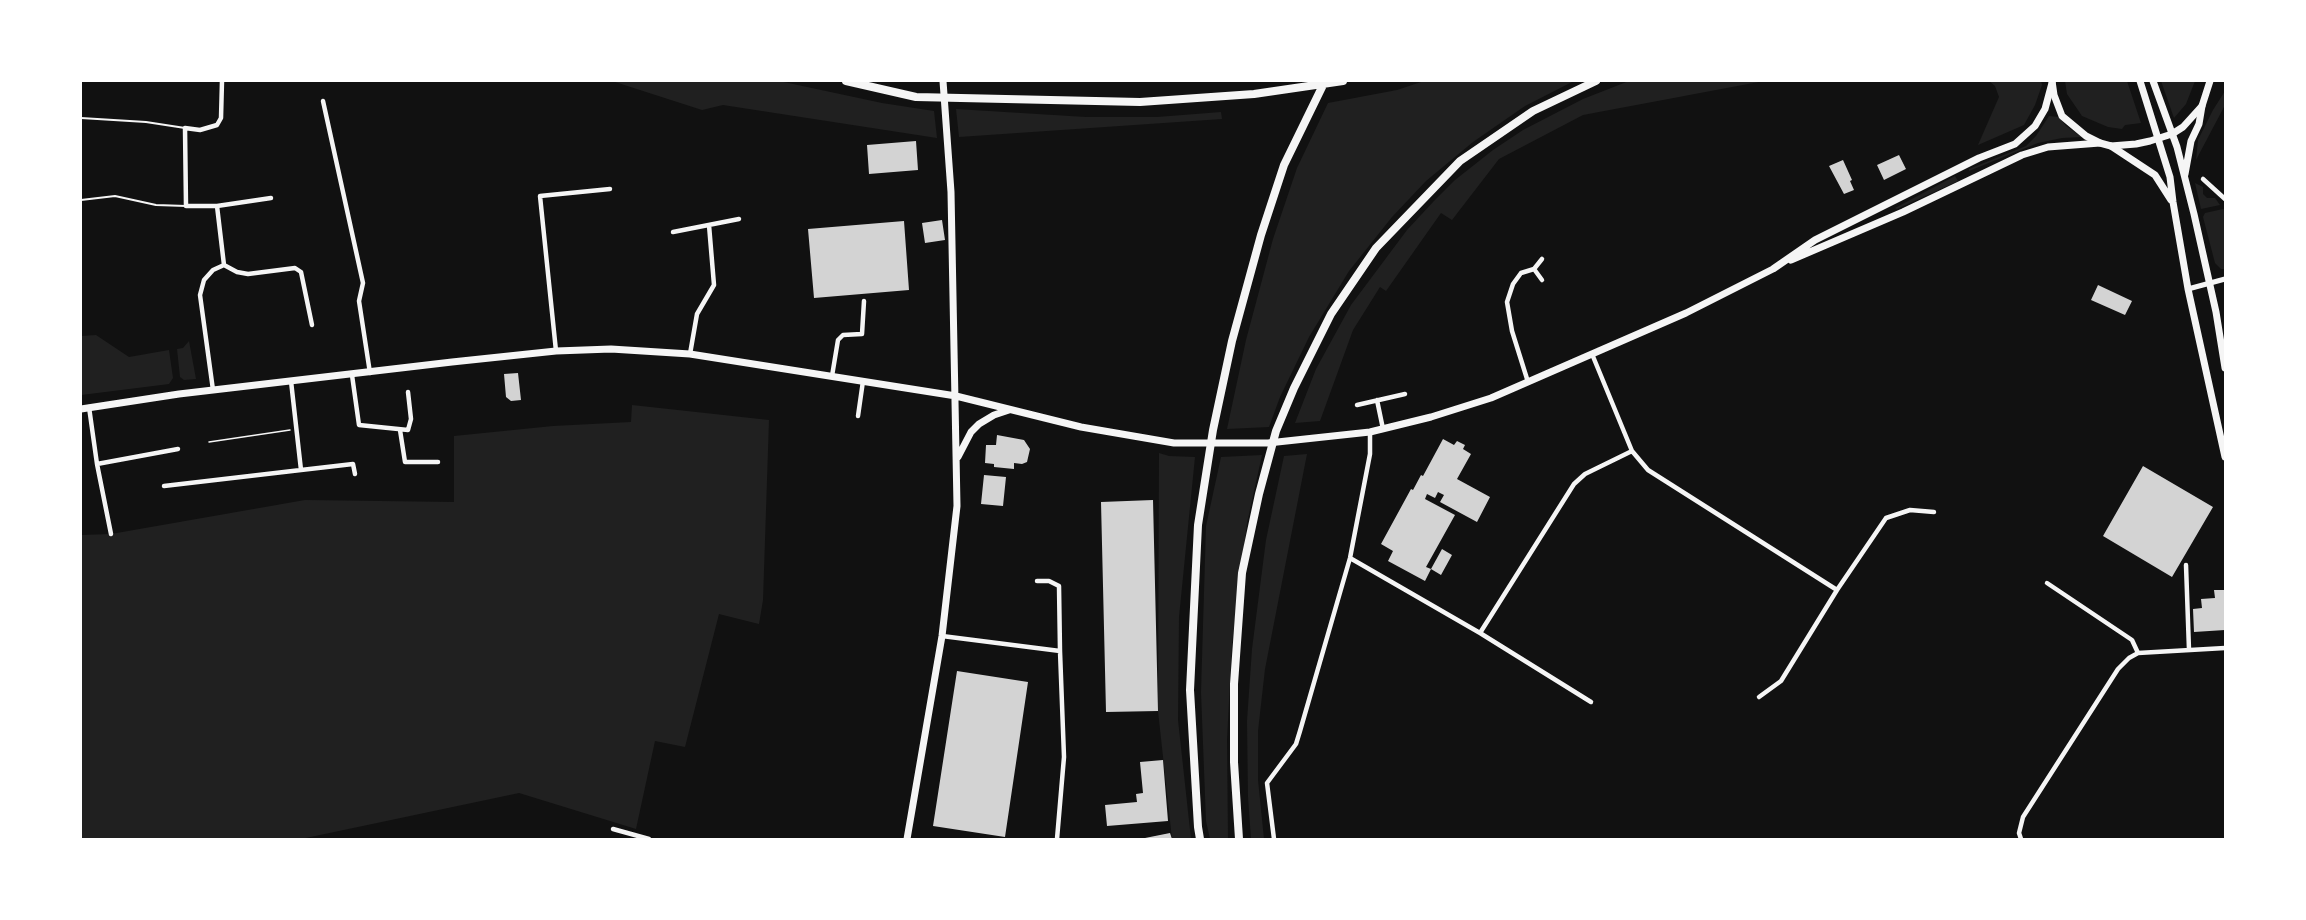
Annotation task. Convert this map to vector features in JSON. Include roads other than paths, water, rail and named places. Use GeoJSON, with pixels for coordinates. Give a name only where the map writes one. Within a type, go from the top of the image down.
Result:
{"type":"FeatureCollection","features":[{"type":"Feature","properties":{"kind":"highway"},"geometry":{"type":"LineString","coordinates":[[846,81],[916,97],[1129,102],[1254,94],[1343,81]]}},
{"type":"Feature","properties":{"kind":"highway"},"geometry":{"type":"LineString","coordinates":[[1200,839],[1190,690],[1198,525],[1213,430],[1232,341],[1261,235],[1284,165],[1325,81]]}},
{"type":"Feature","properties":{"kind":"highway"},"geometry":{"type":"LineString","coordinates":[[1239,839],[1234,762],[1234,684],[1242,573],[1261,484],[1276,431],[1294,388],[1331,314],[1376,248],[1460,161],[1533,111],[1596,81]]}},
{"type":"Feature","properties":{"kind":"main road"},"geometry":{"type":"LineString","coordinates":[[907,839],[942,636],[957,506],[951,192],[943,81]]}},
{"type":"Feature","properties":{"kind":"main road"},"geometry":{"type":"LineString","coordinates":[[2140,81],[2170,177],[2188,288],[2225,457]]}},
{"type":"Feature","properties":{"kind":"main road"},"geometry":{"type":"LineString","coordinates":[[2153,81],[2184,176],[2209,282],[2225,368]]}},
{"type":"Feature","properties":{"kind":"main road"},"geometry":{"type":"LineString","coordinates":[[2184,176],[2191,141],[2199,124],[2210,81]]}},
{"type":"Feature","properties":{"kind":"main road"},"geometry":{"type":"LineString","coordinates":[[2052,82],[2062,116],[2075,129],[2100,143],[2111,146],[2155,175],[2173,202]]}},
{"type":"Feature","properties":{"kind":"main road"},"geometry":{"type":"LineString","coordinates":[[1783,263],[1815,240],[1979,159],[2015,144],[2035,126],[2045,109],[2052,82]]}},
{"type":"Feature","properties":{"kind":"main road"},"geometry":{"type":"LineString","coordinates":[[2111,146],[2136,144],[2172,134],[2183,127],[2202,106]]}},
{"type":"Feature","properties":{"kind":"main road"},"geometry":{"type":"LineString","coordinates":[[81,409],[213,390],[556,351],[611,349],[690,354],[956,396],[1082,427],[1174,443],[1227,444],[1297,440],[1370,432],[1431,417],[1491,398],[1686,313],[1783,263],[1842,239],[2022,155],[2048,147],[2100,143]]}},
{"type":"Feature","properties":{"kind":"main road"},"geometry":{"type":"LineString","coordinates":[[1837,229],[1842,239]]}},
{"type":"Feature","properties":{"kind":"main road"},"geometry":{"type":"LineString","coordinates":[[957,459],[967,438],[979,424],[994,415],[1012,409]]}},
{"type":"Feature","properties":{"kind":"street"},"geometry":{"type":"LineString","coordinates":[[222,81],[221,118],[217,125],[200,130],[185,128],[186,206],[217,206],[272,198]]}},
{"type":"Feature","properties":{"kind":"street"},"geometry":{"type":"LineString","coordinates":[[323,101],[363,283],[359,301],[370,373]]}},
{"type":"Feature","properties":{"kind":"street"},"geometry":{"type":"LineString","coordinates":[[2203,179],[2212,190],[2225,199]]}},
{"type":"Feature","properties":{"kind":"street"},"geometry":{"type":"LineString","coordinates":[[556,351],[540,196],[610,189]]}},
{"type":"Feature","properties":{"kind":"street"},"geometry":{"type":"LineString","coordinates":[[217,206],[224,265]]}},
{"type":"Feature","properties":{"kind":"street"},"geometry":{"type":"LineString","coordinates":[[673,232],[739,219]]}},
{"type":"Feature","properties":{"kind":"street"},"geometry":{"type":"LineString","coordinates":[[690,354],[697,314],[714,285],[709,225]]}},
{"type":"Feature","properties":{"kind":"street"},"geometry":{"type":"LineString","coordinates":[[1528,382],[1512,331],[1507,302],[1509,291],[1521,273],[1534,269],[1542,259]]}},
{"type":"Feature","properties":{"kind":"street"},"geometry":{"type":"LineString","coordinates":[[224,265],[237,272],[248,274],[295,268],[301,272],[312,325]]}},
{"type":"Feature","properties":{"kind":"street"},"geometry":{"type":"LineString","coordinates":[[213,390],[200,295],[204,280],[213,270],[224,265]]}},
{"type":"Feature","properties":{"kind":"street"},"geometry":{"type":"LineString","coordinates":[[1534,269],[1542,280]]}},
{"type":"Feature","properties":{"kind":"street"},"geometry":{"type":"LineString","coordinates":[[2188,288],[2225,279]]}},
{"type":"Feature","properties":{"kind":"street"},"geometry":{"type":"LineString","coordinates":[[832,376],[838,340],[843,335],[862,334],[864,301]]}},
{"type":"Feature","properties":{"kind":"street"},"geometry":{"type":"LineString","coordinates":[[1592,354],[1632,451],[1648,470],[1837,590]]}},
{"type":"Feature","properties":{"kind":"street"},"geometry":{"type":"LineString","coordinates":[[352,375],[359,425],[408,430],[411,419],[408,392]]}},
{"type":"Feature","properties":{"kind":"street"},"geometry":{"type":"LineString","coordinates":[[291,381],[301,470]]}},
{"type":"Feature","properties":{"kind":"street"},"geometry":{"type":"LineString","coordinates":[[858,416],[863,381]]}},
{"type":"Feature","properties":{"kind":"street"},"geometry":{"type":"LineString","coordinates":[[1357,405],[1405,394]]}},
{"type":"Feature","properties":{"kind":"street"},"geometry":{"type":"LineString","coordinates":[[1377,400],[1383,429]]}},
{"type":"Feature","properties":{"kind":"street"},"geometry":{"type":"LineString","coordinates":[[89,407],[97,464],[111,534]]}},
{"type":"Feature","properties":{"kind":"street"},"geometry":{"type":"LineString","coordinates":[[400,430],[405,462],[438,462]]}},
{"type":"Feature","properties":{"kind":"street"},"geometry":{"type":"LineString","coordinates":[[1274,839],[1267,783],[1296,744],[1350,558],[1370,454],[1370,432]]}},
{"type":"Feature","properties":{"kind":"street"},"geometry":{"type":"LineString","coordinates":[[97,464],[178,449]]}},
{"type":"Feature","properties":{"kind":"street"},"geometry":{"type":"LineString","coordinates":[[1480,633],[1574,484],[1585,474],[1632,451]]}},
{"type":"Feature","properties":{"kind":"street"},"geometry":{"type":"LineString","coordinates":[[353,456],[355,474]]}},
{"type":"Feature","properties":{"kind":"street"},"geometry":{"type":"LineString","coordinates":[[164,486],[353,464]]}},
{"type":"Feature","properties":{"kind":"street"},"geometry":{"type":"LineString","coordinates":[[1759,697],[1781,681],[1837,590],[1886,518],[1910,510],[1934,512]]}},
{"type":"Feature","properties":{"kind":"street"},"geometry":{"type":"LineString","coordinates":[[1350,558],[1480,633],[1590,702]]}},
{"type":"Feature","properties":{"kind":"street"},"geometry":{"type":"LineString","coordinates":[[2186,565],[2189,650]]}},
{"type":"Feature","properties":{"kind":"street"},"geometry":{"type":"LineString","coordinates":[[1037,580],[1049,581],[1059,586],[1064,757],[1057,839]]}},
{"type":"Feature","properties":{"kind":"street"},"geometry":{"type":"LineString","coordinates":[[2048,583],[2132,640],[2138,653]]}},
{"type":"Feature","properties":{"kind":"street"},"geometry":{"type":"LineString","coordinates":[[942,636],[1060,651]]}},
{"type":"Feature","properties":{"kind":"street"},"geometry":{"type":"LineString","coordinates":[[2021,839],[2019,833],[2023,817],[2118,669],[2129,658],[2138,653],[2225,648]]}},
{"type":"Feature","properties":{"kind":"street"},"geometry":{"type":"LineString","coordinates":[[613,829],[635,837],[649,839]]}},
{"type":"Feature","properties":{"kind":"lane"},"geometry":{"type":"LineString","coordinates":[[81,118],[146,122],[185,128]]}},
{"type":"Feature","properties":{"kind":"lane"},"geometry":{"type":"LineString","coordinates":[[81,200],[116,196],[156,205],[186,206]]}}]}
